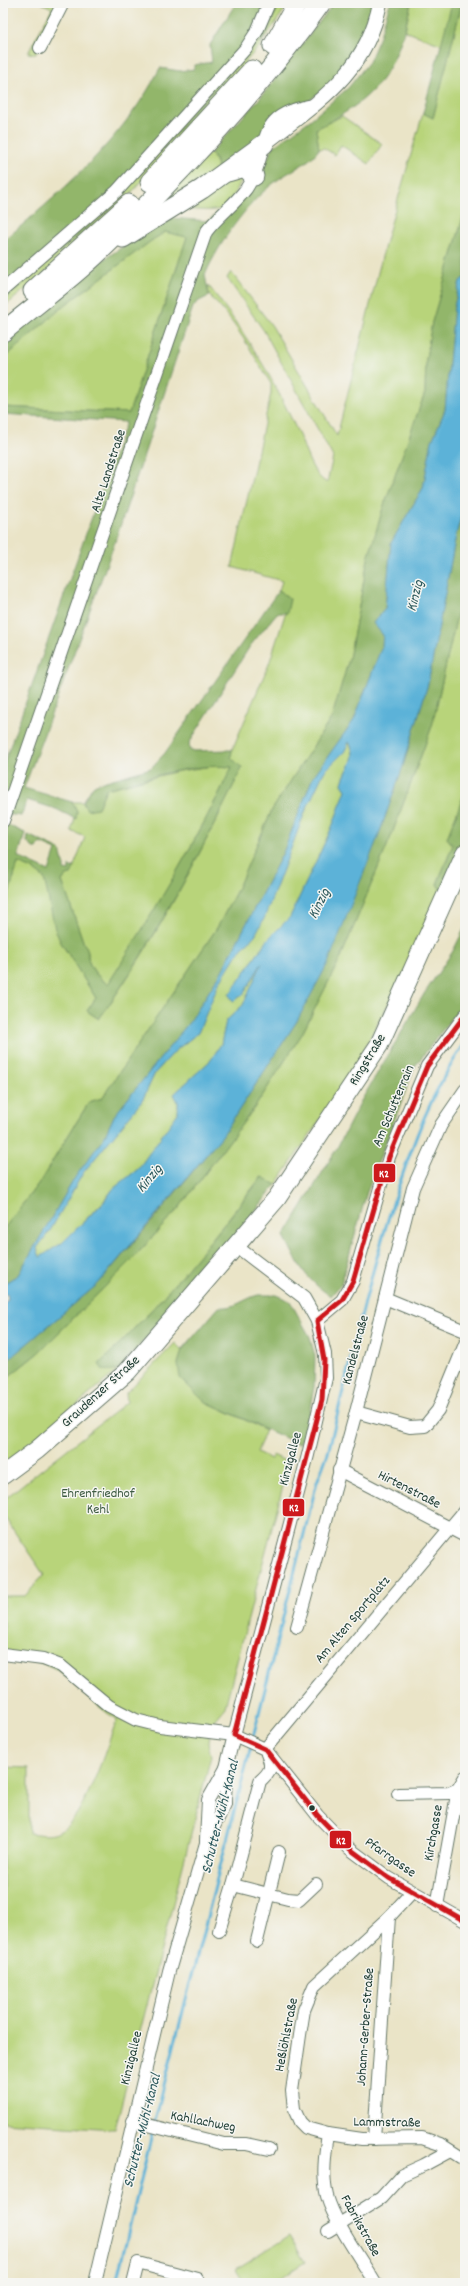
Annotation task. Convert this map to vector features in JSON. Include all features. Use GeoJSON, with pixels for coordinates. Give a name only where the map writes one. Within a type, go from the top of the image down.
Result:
{"type":"FeatureCollection","features":[{"type":"Feature","properties":{"kind":"highway"},"geometry":{"type":"LineString","coordinates":[[273,46],[297,3]]}},
{"type":"Feature","properties":{"kind":"highway"},"geometry":{"type":"LineString","coordinates":[[3,317],[121,212],[184,146],[273,46],[308,3]]}},
{"type":"Feature","properties":{"kind":"highway"},"geometry":{"type":"LineString","coordinates":[[3,332],[98,253],[205,144],[294,41],[321,3]]}},
{"type":"Feature","properties":{"kind":"highway"},"geometry":{"type":"LineString","coordinates":[[98,253],[226,173],[264,144]]}},
{"type":"Feature","properties":{"kind":"highway"},"geometry":{"type":"LineString","coordinates":[[226,173],[245,167],[254,176]]}},
{"type":"Feature","properties":{"kind":"main road","name":"Ringstraße"},"geometry":{"type":"LineString","coordinates":[[236,1246],[277,1198],[379,1045],[465,854]]}},
{"type":"Feature","properties":{"kind":"main road","name":"Graudenzer Straße"},"geometry":{"type":"LineString","coordinates":[[3,1475],[37,1450],[127,1372],[236,1246]]}},
{"type":"Feature","properties":{"kind":"street"},"geometry":{"type":"LineString","coordinates":[[40,48],[63,3]]}},
{"type":"Feature","properties":{"kind":"street"},"geometry":{"type":"LineString","coordinates":[[3,290],[107,201],[152,155],[246,48],[257,30],[269,3]]}},
{"type":"Feature","properties":{"kind":"street"},"geometry":{"type":"LineString","coordinates":[[264,144],[315,105],[345,77],[364,51],[374,28],[380,3]]}},
{"type":"Feature","properties":{"kind":"street","name":"Alte Landstraße"},"geometry":{"type":"LineString","coordinates":[[3,821],[61,650],[102,539],[206,232],[245,190],[254,176],[264,144]]}},
{"type":"Feature","properties":{"kind":"street","name":"Am Schutterrain"},"geometry":{"type":"LineString","coordinates":[[317,1321],[342,1300],[353,1281],[378,1192],[395,1142],[427,1066],[465,1015]]}},
{"type":"Feature","properties":{"kind":"street","name":"Kandelstraße"},"geometry":{"type":"LineString","coordinates":[[297,1627],[356,1412],[413,1188],[441,1125],[465,1090]]}},
{"type":"Feature","properties":{"kind":"street","name":"Kinzigallee"},"geometry":{"type":"LineString","coordinates":[[95,2283],[132,2121],[169,1971],[206,1843],[225,1804],[226,1768],[322,1400],[326,1378],[325,1354],[317,1321],[304,1298],[298,1291],[236,1246]]}},
{"type":"Feature","properties":{"kind":"street"},"geometry":{"type":"LineString","coordinates":[[385,1298],[465,1331]]}},
{"type":"Feature","properties":{"kind":"street"},"geometry":{"type":"LineString","coordinates":[[356,1412],[410,1426],[425,1426],[438,1410],[465,1344]]}},
{"type":"Feature","properties":{"kind":"street","name":"Hirtenstraße"},"geometry":{"type":"LineString","coordinates":[[339,1470],[465,1536]]}},
{"type":"Feature","properties":{"kind":"street","name":"Am Alten Sportplatz"},"geometry":{"type":"LineString","coordinates":[[264,1749],[465,1510]]}},
{"type":"Feature","properties":{"kind":"street"},"geometry":{"type":"LineString","coordinates":[[3,1654],[43,1659],[61,1666],[109,1706],[136,1720],[160,1726],[234,1735]]}},
{"type":"Feature","properties":{"kind":"street","name":"Pfarrgasse"},"geometry":{"type":"LineString","coordinates":[[234,1735],[264,1749],[318,1816],[350,1849],[412,1892],[465,1921]]}},
{"type":"Feature","properties":{"kind":"street"},"geometry":{"type":"LineString","coordinates":[[219,1931],[233,1885],[260,1781],[271,1768],[272,1764],[264,1749]]}},
{"type":"Feature","properties":{"kind":"street","name":"Kinzigallee"},"geometry":{"type":"LineString","coordinates":[[206,1843],[208,1800],[226,1768]]}},
{"type":"Feature","properties":{"kind":"street"},"geometry":{"type":"LineString","coordinates":[[398,1794],[442,1794],[458,1789],[465,1777]]}},
{"type":"Feature","properties":{"kind":"street","name":"Kirchgasse"},"geometry":{"type":"LineString","coordinates":[[437,1906],[458,1789]]}},
{"type":"Feature","properties":{"kind":"street"},"geometry":{"type":"LineString","coordinates":[[257,1940],[280,1852]]}},
{"type":"Feature","properties":{"kind":"street"},"geometry":{"type":"LineString","coordinates":[[233,1885],[269,1895],[299,1900],[316,1884]]}},
{"type":"Feature","properties":{"kind":"street","name":"Heßlöhlstraße"},"geometry":{"type":"LineString","coordinates":[[328,2134],[306,2128],[300,2122],[294,2109],[292,2091],[304,2010],[309,1996],[321,1978],[388,1917],[412,1892]]}},
{"type":"Feature","properties":{"kind":"street","name":"Johann-Gerber-Straße"},"geometry":{"type":"LineString","coordinates":[[374,2139],[388,1917]]}},
{"type":"Feature","properties":{"kind":"street","name":"Kahllachweg"},"geometry":{"type":"LineString","coordinates":[[132,2121],[224,2144],[246,2144],[269,2149]]}},
{"type":"Feature","properties":{"kind":"street","name":"Lammstraße"},"geometry":{"type":"LineString","coordinates":[[328,2134],[374,2139],[422,2138],[465,2160]]}},
{"type":"Feature","properties":{"kind":"street","name":"Fabrikstraße"},"geometry":{"type":"LineString","coordinates":[[328,2134],[325,2169],[327,2196],[340,2224],[375,2283]]}},
{"type":"Feature","properties":{"kind":"street"},"geometry":{"type":"LineString","coordinates":[[328,2230],[381,2198],[402,2175],[450,2151]]}},
{"type":"Feature","properties":{"kind":"street"},"geometry":{"type":"LineString","coordinates":[[133,2283],[138,2263],[197,2279],[199,2283]]}},
{"type":"Feature","properties":{"kind":"green space"},"geometry":{"type":"Polygon","coordinates":[[[41,3],[53,3],[58,5],[36,54],[28,53],[52,8],[41,3]]]}},
{"type":"Feature","properties":{"kind":"green space"},"geometry":{"type":"Polygon","coordinates":[[[236,3],[280,3],[262,42],[258,42],[107,211],[3,301],[3,241],[69,183],[111,140],[146,93],[160,68],[180,71],[194,69],[194,65],[212,62],[210,45],[236,3]]]}},
{"type":"Feature","properties":{"kind":"green space"},"geometry":{"type":"Polygon","coordinates":[[[280,3],[289,3],[261,44],[161,161],[129,195],[75,247],[3,308],[3,301],[107,211],[258,42],[262,42],[280,3]]]}},
{"type":"Feature","properties":{"kind":"green space"},"geometry":{"type":"Polygon","coordinates":[[[334,3],[375,3],[361,45],[332,82],[258,143],[219,168],[211,152],[260,98],[334,3]]]}},
{"type":"Feature","properties":{"kind":"green space"},"geometry":{"type":"Polygon","coordinates":[[[390,3],[411,3],[399,47],[382,80],[355,106],[316,129],[319,149],[305,163],[275,182],[244,212],[226,237],[205,275],[209,296],[197,302],[193,307],[115,542],[24,788],[72,802],[77,812],[76,819],[56,809],[27,800],[21,816],[6,814],[3,821],[3,766],[126,422],[3,414],[3,407],[129,413],[187,237],[165,232],[151,241],[65,305],[3,359],[3,340],[100,262],[140,235],[171,218],[208,221],[258,179],[273,147],[310,120],[348,88],[369,62],[379,39],[390,3]]]}},
{"type":"Feature","properties":{"kind":"green space"},"geometry":{"type":"Polygon","coordinates":[[[411,3],[452,3],[442,45],[405,31],[411,3]]]}},
{"type":"Feature","properties":{"kind":"green space"},"geometry":{"type":"Polygon","coordinates":[[[452,3],[462,3],[433,118],[423,113],[452,3]]]}},
{"type":"Feature","properties":{"kind":"green space"},"geometry":{"type":"Polygon","coordinates":[[[462,3],[465,3],[465,211],[432,322],[426,359],[425,393],[383,508],[368,559],[349,659],[332,717],[272,810],[236,892],[217,928],[102,1098],[89,1102],[41,1180],[3,1230],[3,913],[18,863],[33,869],[44,878],[60,941],[96,998],[87,1011],[99,1019],[120,989],[158,928],[210,833],[242,768],[231,757],[232,750],[269,664],[290,599],[279,590],[282,581],[232,567],[271,393],[271,384],[235,326],[209,295],[208,285],[236,323],[260,360],[282,399],[302,442],[308,459],[314,470],[327,483],[333,457],[264,331],[227,278],[231,272],[272,326],[337,436],[387,237],[423,113],[433,118],[462,3]]]}},
{"type":"Feature","properties":{"kind":"green space"},"geometry":{"type":"Polygon","coordinates":[[[342,116],[382,144],[369,164],[341,145],[335,155],[324,148],[319,149],[316,129],[342,116]]]}},
{"type":"Feature","properties":{"kind":"green space"},"geometry":{"type":"Polygon","coordinates":[[[211,152],[218,168],[150,214],[211,152]]]}},
{"type":"Feature","properties":{"kind":"green space"},"geometry":{"type":"Polygon","coordinates":[[[237,173],[244,174],[232,199],[224,207],[216,210],[179,209],[237,173]]]}},
{"type":"Feature","properties":{"kind":"green space"},"geometry":{"type":"Polygon","coordinates":[[[465,211],[465,277],[460,281],[454,307],[445,410],[432,441],[423,488],[391,543],[385,609],[373,623],[383,635],[382,646],[354,720],[313,777],[283,853],[222,971],[191,1020],[114,1116],[104,1138],[75,1178],[18,1275],[3,1284],[3,1230],[41,1180],[89,1102],[102,1098],[217,928],[236,892],[272,810],[332,717],[349,659],[368,559],[383,508],[425,393],[426,359],[432,322],[465,211]]]}},
{"type":"Feature","properties":{"kind":"green space"},"geometry":{"type":"Polygon","coordinates":[[[165,232],[187,237],[129,413],[3,407],[3,359],[65,305],[165,232]]]}},
{"type":"Feature","properties":{"kind":"green space"},"geometry":{"type":"Polygon","coordinates":[[[465,502],[465,580],[432,726],[392,834],[341,957],[302,1034],[255,1107],[179,1208],[129,1263],[38,1353],[3,1381],[3,1364],[98,1284],[222,1136],[297,1021],[378,837],[403,766],[428,684],[456,535],[465,502]]]}},
{"type":"Feature","properties":{"kind":"green space"},"geometry":{"type":"Polygon","coordinates":[[[465,580],[465,792],[447,838],[453,845],[437,884],[442,892],[406,971],[350,1075],[276,1185],[261,1177],[203,1250],[163,1297],[99,1364],[117,1371],[3,1467],[3,1381],[38,1353],[129,1263],[179,1208],[255,1107],[302,1034],[341,957],[392,834],[432,726],[465,580]]]}},
{"type":"Feature","properties":{"kind":"green space"},"geometry":{"type":"Polygon","coordinates":[[[279,590],[290,599],[287,613],[277,613],[250,646],[189,743],[190,751],[232,750],[231,757],[242,768],[210,833],[158,928],[120,989],[99,1019],[87,1011],[96,998],[60,941],[55,929],[44,878],[33,869],[18,863],[3,913],[3,823],[25,833],[18,857],[49,871],[56,850],[40,843],[37,848],[33,848],[27,842],[28,835],[60,850],[64,862],[64,870],[69,871],[69,866],[74,868],[71,874],[62,881],[84,944],[87,948],[90,965],[97,975],[108,984],[141,931],[204,823],[232,767],[200,767],[169,773],[106,789],[98,808],[87,810],[83,802],[93,786],[96,784],[151,768],[165,753],[279,590]]]}},
{"type":"Feature","properties":{"kind":"green space"},"geometry":{"type":"Polygon","coordinates":[[[349,742],[353,755],[342,784],[346,790],[332,827],[290,917],[268,939],[229,995],[233,1000],[243,995],[265,958],[243,1005],[226,1021],[221,1044],[211,1060],[174,1094],[178,1102],[178,1113],[138,1169],[113,1189],[103,1202],[62,1243],[40,1258],[37,1248],[51,1229],[83,1173],[142,1101],[155,1073],[176,1050],[198,1033],[219,983],[237,954],[255,935],[274,893],[305,812],[324,772],[344,752],[349,742]]]}},
{"type":"Feature","properties":{"kind":"green space"},"geometry":{"type":"Polygon","coordinates":[[[212,766],[232,767],[204,823],[173,878],[108,985],[97,975],[90,965],[87,948],[84,944],[62,881],[71,874],[85,837],[71,831],[77,812],[72,802],[83,802],[84,806],[98,807],[106,789],[179,771],[212,766]]]}},
{"type":"Feature","properties":{"kind":"green space"},"geometry":{"type":"Polygon","coordinates":[[[465,792],[465,840],[442,892],[437,884],[453,845],[447,838],[465,792]]]}},
{"type":"Feature","properties":{"kind":"green space"},"geometry":{"type":"Polygon","coordinates":[[[465,927],[465,1001],[415,1066],[367,1192],[341,1284],[331,1296],[308,1277],[284,1236],[337,1148],[361,1101],[424,994],[453,951],[465,927]]]}},
{"type":"Feature","properties":{"kind":"green space"},"geometry":{"type":"Polygon","coordinates":[[[262,1177],[276,1185],[234,1237],[117,1371],[103,1370],[99,1364],[163,1297],[262,1177]]]}},
{"type":"Feature","properties":{"kind":"green space"},"geometry":{"type":"Polygon","coordinates":[[[258,1295],[276,1295],[290,1301],[310,1337],[315,1356],[314,1387],[305,1434],[299,1444],[204,1401],[180,1378],[178,1364],[182,1350],[219,1307],[230,1307],[258,1295]]]}},
{"type":"Feature","properties":{"kind":"green space","name":"Ehrenfriedhof Kehl"},"geometry":{"type":"Polygon","coordinates":[[[175,1343],[182,1350],[178,1364],[204,1401],[266,1430],[257,1452],[271,1459],[273,1455],[289,1463],[225,1707],[210,1725],[208,1743],[211,1756],[115,2129],[3,2122],[3,1767],[29,1768],[29,1833],[44,1835],[56,1834],[68,1825],[86,1798],[94,1781],[117,1719],[108,1714],[69,1678],[52,1667],[34,1662],[3,1658],[3,1596],[25,1596],[44,1575],[3,1515],[3,1500],[127,1402],[126,1393],[175,1343]]]}},
{"type":"Feature","properties":{"kind":"green space"},"geometry":{"type":"Polygon","coordinates":[[[289,2236],[305,2262],[272,2283],[245,2283],[236,2269],[289,2236]]]}},
{"type":"Feature","properties":{"kind":"water","name":"Kinzig"},"geometry":{"type":"Polygon","coordinates":[[[465,277],[465,501],[456,535],[428,684],[403,766],[378,837],[328,963],[297,1021],[222,1136],[98,1284],[3,1364],[3,1305],[8,1299],[7,1294],[3,1294],[3,1284],[18,1275],[76,1176],[104,1138],[114,1116],[191,1020],[222,971],[283,853],[313,777],[354,720],[382,646],[383,635],[373,623],[385,609],[391,543],[423,488],[432,441],[445,410],[454,307],[460,281],[465,277]],[[349,742],[344,752],[324,772],[305,812],[264,919],[255,935],[237,954],[219,983],[198,1033],[176,1050],[155,1073],[142,1101],[83,1173],[51,1229],[37,1248],[40,1257],[62,1243],[103,1203],[113,1189],[138,1169],[178,1113],[178,1102],[174,1094],[211,1060],[221,1044],[226,1021],[243,1005],[262,963],[243,995],[233,1001],[229,995],[268,939],[290,917],[332,827],[346,790],[342,784],[351,763],[353,753],[349,742]]]}},
{"type":"Feature","properties":{"kind":"waterway","name":"Schutter-Mühl-Kanal"},"geometry":{"type":"LineString","coordinates":[[252,1741],[317,1482],[328,1453],[359,1324],[385,1229],[424,1117],[443,1079],[465,1043]]}},
{"type":"Feature","properties":{"kind":"waterway","name":"Schutter-Mühl-Kanal"},"geometry":{"type":"LineString","coordinates":[[154,2124],[251,1746]]}},
{"type":"Feature","properties":{"kind":"waterway","name":"Schutter-Mühl-Kanal"},"geometry":{"type":"LineString","coordinates":[[116,2283],[153,2130]]}},
{"type":"Feature","properties":{"kind":"transit line","name":"K2"},"geometry":{"type":"LineString","coordinates":[[465,1015],[427,1066],[389,1157],[353,1281],[342,1300],[317,1321],[324,1360],[322,1400],[234,1735],[265,1749],[318,1816],[350,1849],[389,1878],[465,1921]]}}]}
